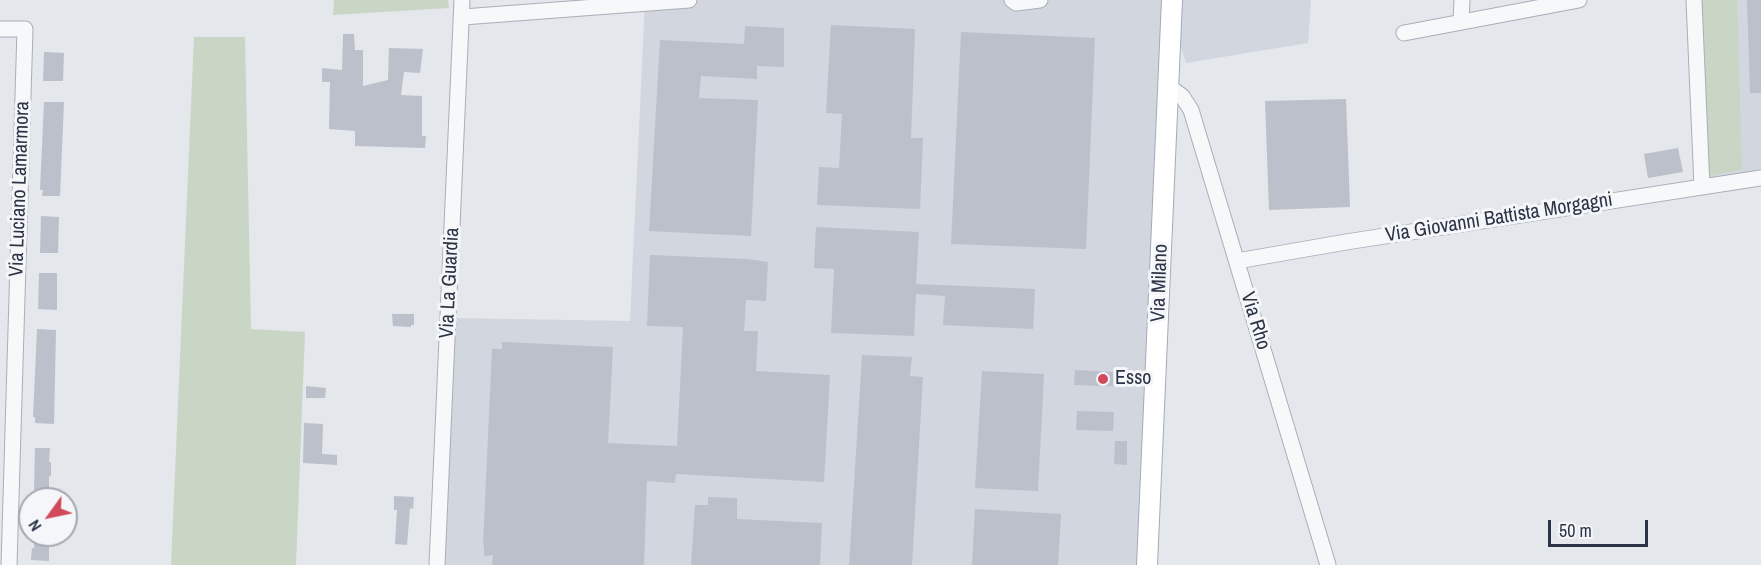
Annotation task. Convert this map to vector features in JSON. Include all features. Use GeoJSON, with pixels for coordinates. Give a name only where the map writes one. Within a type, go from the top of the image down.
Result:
{"type":"FeatureCollection","features":[{"type":"Feature","properties":{"kind":"main road","name":"Via Milano"},"geometry":{"type":"LineString","coordinates":[[1147,565],[1172,0]]}},
{"type":"Feature","properties":{"kind":"street","name":"Via La Guardia"},"geometry":{"type":"LineString","coordinates":[[437,565],[462,0]]}},
{"type":"Feature","properties":{"kind":"street"},"geometry":{"type":"LineString","coordinates":[[463,17],[689,0]]}},
{"type":"Feature","properties":{"kind":"street"},"geometry":{"type":"LineString","coordinates":[[1012,0],[1016,3],[1040,0]]}},
{"type":"Feature","properties":{"kind":"street"},"geometry":{"type":"LineString","coordinates":[[1461,22],[1462,0]]}},
{"type":"Feature","properties":{"kind":"street"},"geometry":{"type":"LineString","coordinates":[[1404,33],[1542,4],[1579,0]]}},
{"type":"Feature","properties":{"kind":"street"},"geometry":{"type":"LineString","coordinates":[[1694,0],[1702,187]]}},
{"type":"Feature","properties":{"kind":"street","name":"Via Luciano Lamarmora"},"geometry":{"type":"LineString","coordinates":[[0,29],[25,29],[9,565]]}},
{"type":"Feature","properties":{"kind":"street","name":"Via Rho"},"geometry":{"type":"LineString","coordinates":[[1168,86],[1182,96],[1191,111],[1328,565]]}},
{"type":"Feature","properties":{"kind":"street","name":"Via Giovanni Battista Morgagni"},"geometry":{"type":"LineString","coordinates":[[1237,261],[1761,178]]}},
{"type":"Feature","properties":{"kind":"shaded area"},"geometry":{"type":"Polygon","coordinates":[[[575,0],[1164,0],[1139,565],[442,565],[453,318],[630,321],[645,1],[575,5],[575,0]]]}},
{"type":"Feature","properties":{"kind":"shaded area"},"geometry":{"type":"Polygon","coordinates":[[[1181,0],[1311,0],[1308,43],[1186,63],[1180,44],[1181,0]]]}},
{"type":"Feature","properties":{"kind":"shaded area"},"geometry":{"type":"Polygon","coordinates":[[[1698,0],[1761,0],[1761,174],[1705,182],[1698,0]]]}},
{"type":"Feature","properties":{"kind":"green space"},"geometry":{"type":"Polygon","coordinates":[[[334,0],[448,0],[449,8],[333,15],[334,0]]]}},
{"type":"Feature","properties":{"kind":"green space"},"geometry":{"type":"Polygon","coordinates":[[[1701,0],[1737,0],[1742,170],[1708,176],[1701,0]]]}},
{"type":"Feature","properties":{"kind":"green space"},"geometry":{"type":"Polygon","coordinates":[[[194,37],[245,37],[251,329],[305,332],[296,565],[171,565],[194,37]]]}},
{"type":"Feature","properties":{"kind":"building"},"geometry":{"type":"Polygon","coordinates":[[[1747,0],[1761,0],[1761,93],[1750,93],[1747,0]]]}},
{"type":"Feature","properties":{"kind":"building"},"geometry":{"type":"Polygon","coordinates":[[[831,25],[915,29],[911,138],[923,138],[920,209],[817,205],[819,167],[839,168],[842,114],[826,113],[831,25]]]}},
{"type":"Feature","properties":{"kind":"building"},"geometry":{"type":"Polygon","coordinates":[[[745,26],[784,28],[784,67],[757,66],[757,79],[701,76],[699,98],[758,100],[751,236],[649,231],[660,40],[744,44],[745,26]]]}},
{"type":"Feature","properties":{"kind":"building"},"geometry":{"type":"Polygon","coordinates":[[[961,32],[1095,38],[1086,249],[951,244],[961,32]]]}},
{"type":"Feature","properties":{"kind":"building"},"geometry":{"type":"Polygon","coordinates":[[[343,34],[354,34],[355,50],[363,50],[363,86],[388,80],[389,48],[423,49],[420,73],[404,72],[401,95],[422,96],[422,136],[426,136],[425,148],[355,146],[355,131],[329,129],[330,82],[322,82],[322,68],[342,70],[343,34]]]}},
{"type":"Feature","properties":{"kind":"building"},"geometry":{"type":"Polygon","coordinates":[[[44,52],[64,53],[63,81],[43,81],[44,52]]]}},
{"type":"Feature","properties":{"kind":"building"},"geometry":{"type":"Polygon","coordinates":[[[1346,99],[1350,207],[1269,210],[1265,101],[1346,99]]]}},
{"type":"Feature","properties":{"kind":"building"},"geometry":{"type":"Polygon","coordinates":[[[44,102],[64,102],[60,196],[42,196],[43,190],[40,190],[44,102]]]}},
{"type":"Feature","properties":{"kind":"building"},"geometry":{"type":"Polygon","coordinates":[[[1678,148],[1683,172],[1648,178],[1644,154],[1678,148]]]}},
{"type":"Feature","properties":{"kind":"building"},"geometry":{"type":"Polygon","coordinates":[[[41,216],[59,217],[58,253],[40,253],[41,216]]]}},
{"type":"Feature","properties":{"kind":"building"},"geometry":{"type":"Polygon","coordinates":[[[816,227],[919,232],[916,284],[1035,289],[1033,329],[943,325],[945,296],[916,294],[914,336],[831,333],[834,269],[814,268],[816,227]]]}},
{"type":"Feature","properties":{"kind":"building"},"geometry":{"type":"Polygon","coordinates":[[[650,255],[768,262],[766,301],[746,300],[744,331],[758,331],[756,371],[830,375],[824,482],[676,474],[675,483],[647,481],[644,565],[492,565],[493,555],[484,556],[483,545],[492,349],[502,349],[502,342],[613,347],[608,443],[677,446],[683,327],[647,326],[650,255]]]}},
{"type":"Feature","properties":{"kind":"building"},"geometry":{"type":"Polygon","coordinates":[[[39,273],[57,273],[57,310],[38,309],[39,273]]]}},
{"type":"Feature","properties":{"kind":"building"},"geometry":{"type":"Polygon","coordinates":[[[392,314],[414,314],[414,325],[411,327],[393,326],[392,314]]]}},
{"type":"Feature","properties":{"kind":"building"},"geometry":{"type":"Polygon","coordinates":[[[37,329],[56,330],[54,424],[35,423],[35,417],[33,417],[37,329]]]}},
{"type":"Feature","properties":{"kind":"building"},"geometry":{"type":"Polygon","coordinates":[[[862,355],[912,357],[910,376],[923,377],[912,565],[849,565],[862,355]]]}},
{"type":"Feature","properties":{"kind":"building"},"geometry":{"type":"Polygon","coordinates":[[[1075,370],[1130,373],[1129,387],[1074,385],[1075,370]]]}},
{"type":"Feature","properties":{"kind":"building"},"geometry":{"type":"Polygon","coordinates":[[[982,371],[1044,374],[1038,491],[975,488],[982,371]]]}},
{"type":"Feature","properties":{"kind":"building"},"geometry":{"type":"Polygon","coordinates":[[[306,386],[326,388],[325,398],[306,398],[306,386]]]}},
{"type":"Feature","properties":{"kind":"building"},"geometry":{"type":"Polygon","coordinates":[[[1077,411],[1114,412],[1113,431],[1076,430],[1077,411]]]}},
{"type":"Feature","properties":{"kind":"building"},"geometry":{"type":"Polygon","coordinates":[[[304,423],[323,424],[322,454],[337,455],[337,465],[303,463],[304,423]]]}},
{"type":"Feature","properties":{"kind":"building"},"geometry":{"type":"Polygon","coordinates":[[[1115,441],[1127,441],[1127,465],[1114,464],[1115,441]]]}},
{"type":"Feature","properties":{"kind":"building"},"geometry":{"type":"Polygon","coordinates":[[[35,448],[50,448],[49,487],[34,487],[35,448]]]}},
{"type":"Feature","properties":{"kind":"building"},"geometry":{"type":"Polygon","coordinates":[[[394,496],[414,497],[413,509],[410,508],[407,545],[395,544],[397,510],[394,510],[394,496]]]}},
{"type":"Feature","properties":{"kind":"building"},"geometry":{"type":"Polygon","coordinates":[[[708,497],[737,498],[737,519],[822,523],[820,565],[691,565],[695,505],[708,505],[708,497]]]}},
{"type":"Feature","properties":{"kind":"building"},"geometry":{"type":"Polygon","coordinates":[[[975,509],[1061,514],[1058,565],[972,565],[975,509]]]}},
{"type":"Feature","properties":{"kind":"building"},"geometry":{"type":"Polygon","coordinates":[[[49,547],[49,561],[31,560],[32,548],[49,547]]]}},
{"type":"Feature","properties":{"kind":"place","name":"Esso"},"geometry":{"type":"Point","coordinates":[1103,379]}}]}
